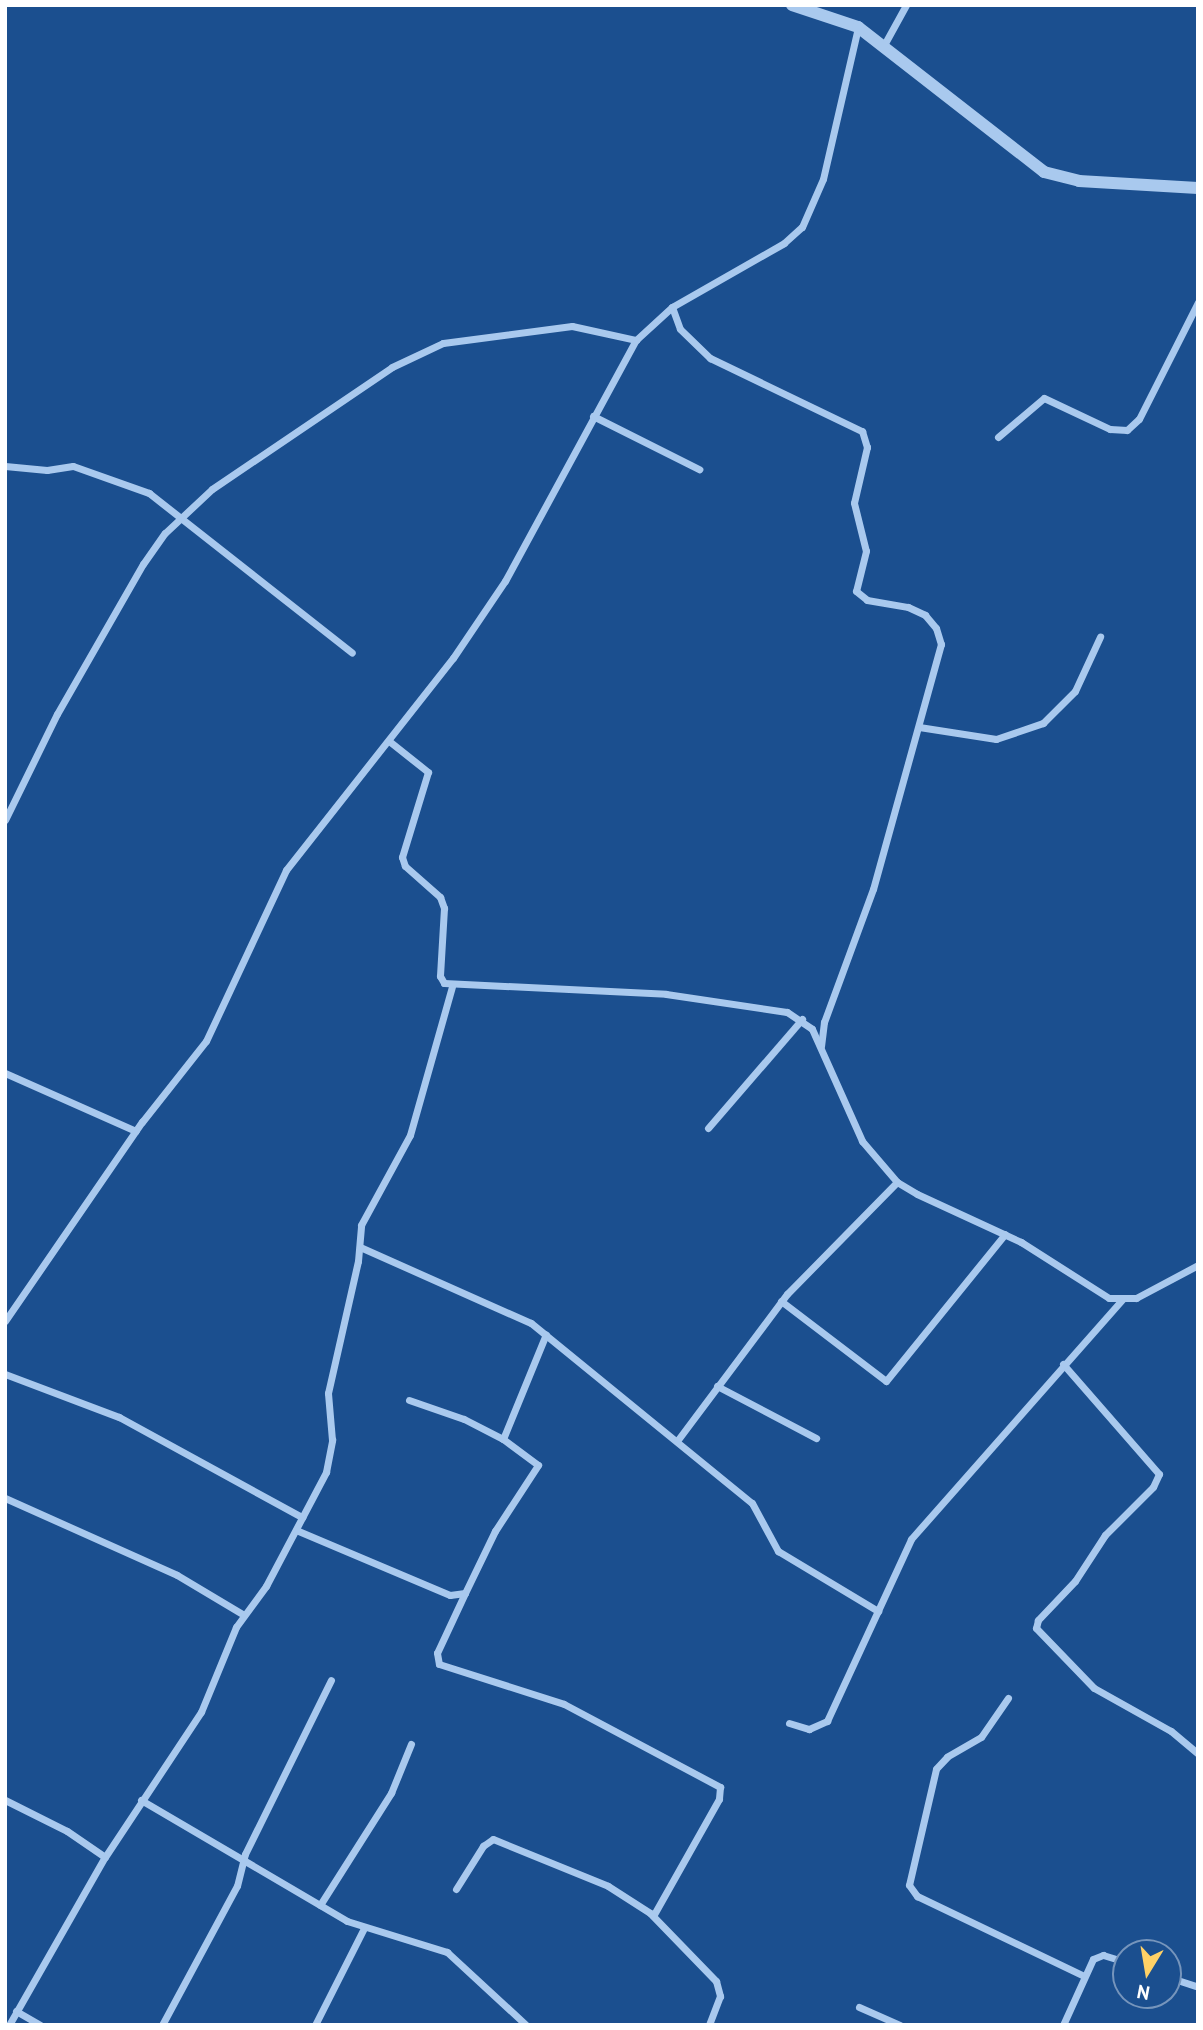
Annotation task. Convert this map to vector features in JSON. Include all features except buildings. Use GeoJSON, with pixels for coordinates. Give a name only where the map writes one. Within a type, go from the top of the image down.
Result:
{"type":"FeatureCollection","features":[{"type":"Feature","properties":{"kind":"street"},"geometry":{"type":"LineString","coordinates":[[792,5],[858,27],[1044,172],[1079,181],[1198,188]]}},
{"type":"Feature","properties":{"kind":"street"},"geometry":{"type":"LineString","coordinates":[[884,45],[906,5]]}},
{"type":"Feature","properties":{"kind":"street"},"geometry":{"type":"LineString","coordinates":[[5,1321],[136,1130],[206,1041],[286,870],[389,741],[505,581],[636,340],[672,307],[784,243],[802,227],[823,179],[858,27]]}},
{"type":"Feature","properties":{"kind":"street"},"geometry":{"type":"LineString","coordinates":[[998,437],[1044,398],[1118,431],[1133,426],[1198,302]]}},
{"type":"Feature","properties":{"kind":"street"},"geometry":{"type":"LineString","coordinates":[[672,307],[680,329],[710,358],[862,431],[867,447],[854,503],[866,551],[856,591],[867,600],[908,607],[925,615],[936,628],[940,644],[919,727],[859,934],[824,1022],[821,1047]]}},
{"type":"Feature","properties":{"kind":"street"},"geometry":{"type":"LineString","coordinates":[[5,820],[57,714],[143,564],[181,515],[223,481],[420,352],[443,343],[551,327],[591,328],[636,340]]}},
{"type":"Feature","properties":{"kind":"street"},"geometry":{"type":"LineString","coordinates":[[593,416],[699,469]]}},
{"type":"Feature","properties":{"kind":"street"},"geometry":{"type":"LineString","coordinates":[[5,466],[47,470],[72,466],[128,484],[181,515],[352,653]]}},
{"type":"Feature","properties":{"kind":"street"},"geometry":{"type":"LineString","coordinates":[[919,727],[996,738],[1043,723],[1076,691],[1100,637]]}},
{"type":"Feature","properties":{"kind":"street"},"geometry":{"type":"LineString","coordinates":[[389,741],[428,772],[402,857],[405,866],[440,897],[444,908],[440,976],[452,987],[666,994],[772,1008],[802,1019],[821,1047],[862,1141],[897,1182],[1005,1234],[1097,1291],[1122,1300]]}},
{"type":"Feature","properties":{"kind":"street"},"geometry":{"type":"LineString","coordinates":[[9,2025],[105,1857],[201,1712],[226,1647],[244,1615],[266,1586],[331,1455],[328,1393],[365,1214],[417,1115],[452,987]]}},
{"type":"Feature","properties":{"kind":"street"},"geometry":{"type":"LineString","coordinates":[[708,1128],[802,1019]]}},
{"type":"Feature","properties":{"kind":"street"},"geometry":{"type":"LineString","coordinates":[[5,1073],[136,1130]]}},
{"type":"Feature","properties":{"kind":"street"},"geometry":{"type":"LineString","coordinates":[[677,1441],[781,1301],[897,1182]]}},
{"type":"Feature","properties":{"kind":"street"},"geometry":{"type":"LineString","coordinates":[[781,1301],[886,1381],[1005,1234]]}},
{"type":"Feature","properties":{"kind":"street"},"geometry":{"type":"LineString","coordinates":[[360,1247],[510,1311],[546,1334],[752,1503],[778,1551],[878,1611]]}},
{"type":"Feature","properties":{"kind":"street"},"geometry":{"type":"LineString","coordinates":[[789,1723],[808,1729],[827,1721],[911,1539],[929,1514],[1122,1300],[1150,1293],[1198,1265]]}},
{"type":"Feature","properties":{"kind":"street"},"geometry":{"type":"LineString","coordinates":[[503,1439],[546,1334]]}},
{"type":"Feature","properties":{"kind":"street"},"geometry":{"type":"LineString","coordinates":[[1063,1364],[1159,1474],[1153,1487],[1105,1535],[1075,1581],[1038,1620],[1036,1628],[1094,1688],[1171,1731],[1198,1754]]}},
{"type":"Feature","properties":{"kind":"street"},"geometry":{"type":"LineString","coordinates":[[5,1374],[119,1417],[302,1517]]}},
{"type":"Feature","properties":{"kind":"street"},"geometry":{"type":"LineString","coordinates":[[717,1386],[816,1438]]}},
{"type":"Feature","properties":{"kind":"street"},"geometry":{"type":"LineString","coordinates":[[409,1400],[464,1419],[503,1439],[538,1465],[495,1531],[437,1653],[439,1664],[564,1703],[720,1787],[719,1799],[653,1916]]}},
{"type":"Feature","properties":{"kind":"street"},"geometry":{"type":"LineString","coordinates":[[5,1499],[177,1575],[244,1615]]}},
{"type":"Feature","properties":{"kind":"street"},"geometry":{"type":"LineString","coordinates":[[296,1530],[450,1594],[465,1593]]}},
{"type":"Feature","properties":{"kind":"street"},"geometry":{"type":"LineString","coordinates":[[162,2025],[237,1886],[243,1860],[331,1680]]}},
{"type":"Feature","properties":{"kind":"street"},"geometry":{"type":"LineString","coordinates":[[1008,1698],[981,1737],[947,1757],[936,1769],[909,1885],[917,1896],[1084,1976]]}},
{"type":"Feature","properties":{"kind":"street"},"geometry":{"type":"LineString","coordinates":[[320,1905],[391,1793],[411,1744]]}},
{"type":"Feature","properties":{"kind":"street"},"geometry":{"type":"LineString","coordinates":[[5,1800],[67,1831],[105,1857]]}},
{"type":"Feature","properties":{"kind":"street"},"geometry":{"type":"LineString","coordinates":[[141,1800],[364,1928],[447,1952],[526,2025]]}},
{"type":"Feature","properties":{"kind":"street"},"geometry":{"type":"LineString","coordinates":[[456,1889],[483,1846],[493,1839],[608,1886],[653,1916],[716,1981],[720,1996],[709,2025]]}},
{"type":"Feature","properties":{"kind":"street"},"geometry":{"type":"LineString","coordinates":[[314,2025],[364,1928]]}},
{"type":"Feature","properties":{"kind":"street"},"geometry":{"type":"LineString","coordinates":[[1063,2025],[1084,1976],[1097,1956],[1112,1959]]}},
{"type":"Feature","properties":{"kind":"street"},"geometry":{"type":"LineString","coordinates":[[859,2007],[900,2025]]}},
{"type":"Feature","properties":{"kind":"street"},"geometry":{"type":"LineString","coordinates":[[16,2011],[40,2025]]}}]}
